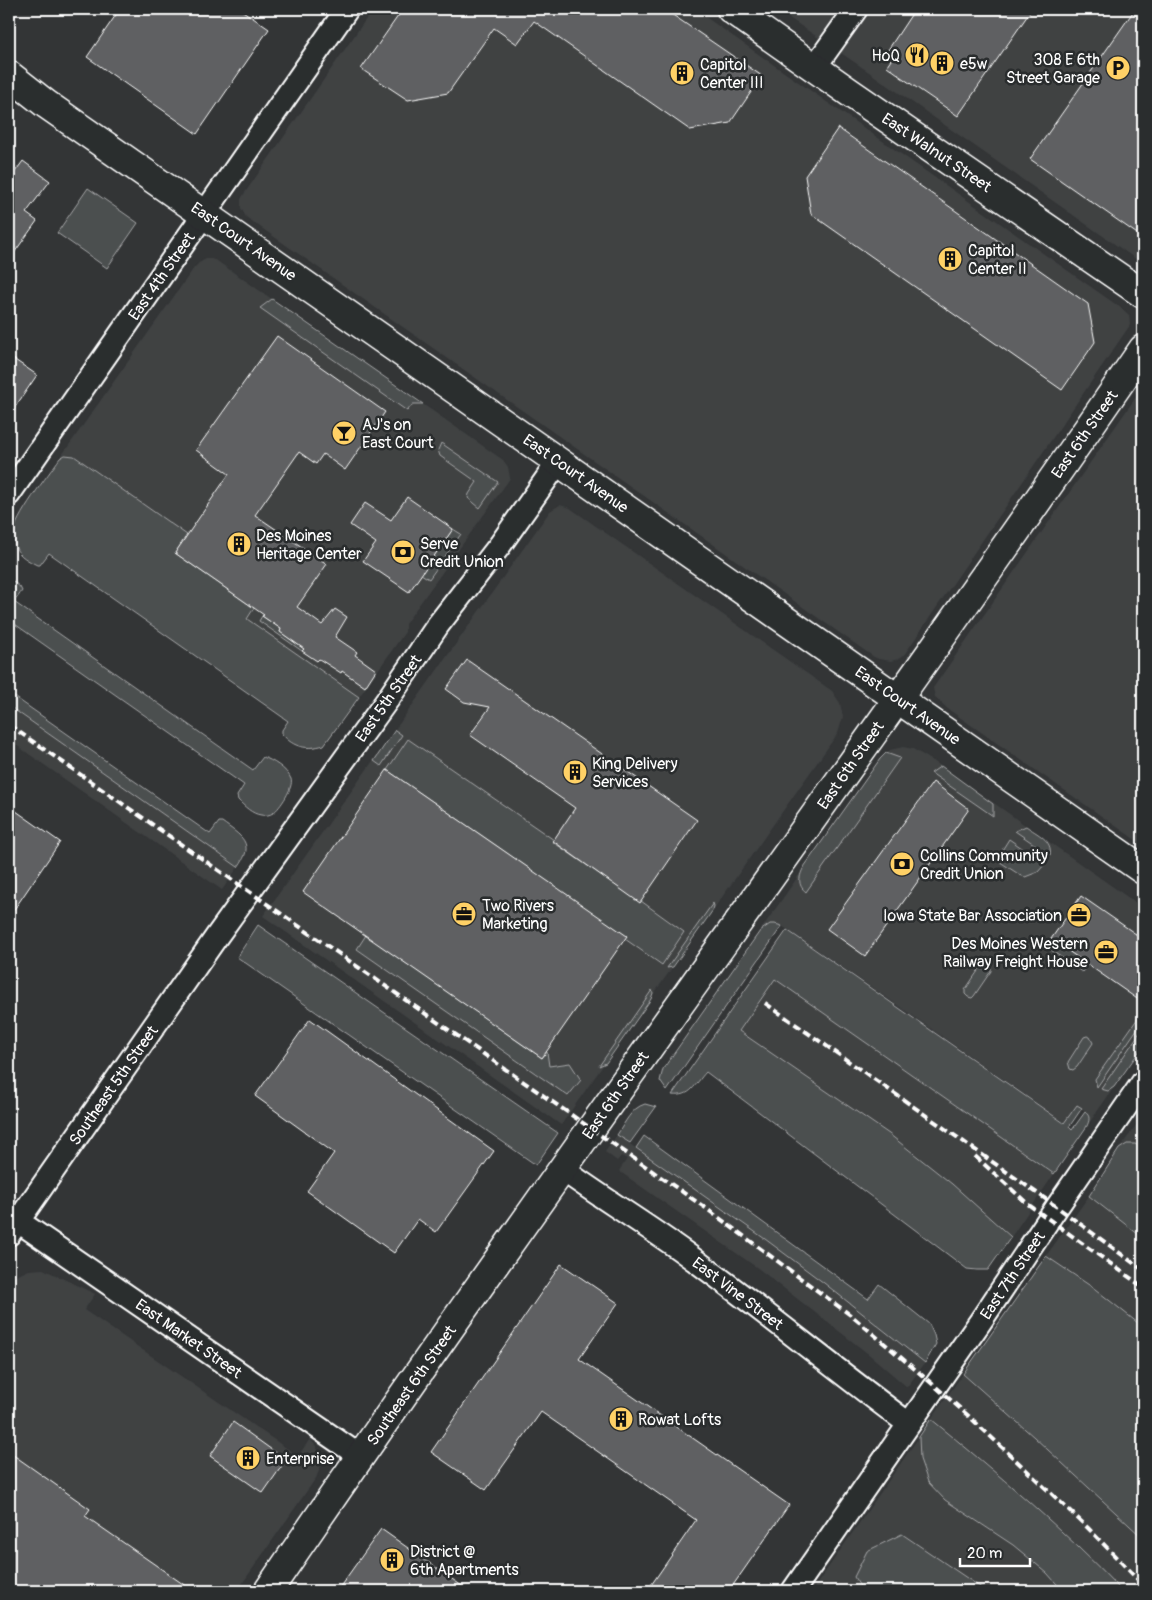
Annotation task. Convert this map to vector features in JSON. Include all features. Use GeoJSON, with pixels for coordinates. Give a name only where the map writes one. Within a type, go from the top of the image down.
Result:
{"type":"FeatureCollection","features":[{"type":"Feature","properties":{"kind":"street","name":"East 4th Street"},"geometry":{"type":"LineString","coordinates":[[9,494],[347,9]]}},
{"type":"Feature","properties":{"kind":"street","name":"East Walnut Street"},"geometry":{"type":"LineString","coordinates":[[731,9],[1143,294]]}},
{"type":"Feature","properties":{"kind":"street"},"geometry":{"type":"LineString","coordinates":[[814,68],[856,9]]}},
{"type":"Feature","properties":{"kind":"street","name":"East Court Avenue"},"geometry":{"type":"LineString","coordinates":[[9,75],[46,104],[1143,870]]}},
{"type":"Feature","properties":{"kind":"street","name":"East 6th Street"},"geometry":{"type":"LineString","coordinates":[[559,1174],[898,698],[1143,349]]}},
{"type":"Feature","properties":{"kind":"street","name":"East 5th Street"},"geometry":{"type":"LineString","coordinates":[[217,936],[388,699],[438,625],[500,545],[559,462]]}},
{"type":"Feature","properties":{"kind":"street","name":"Southeast 5th Street"},"geometry":{"type":"LineString","coordinates":[[13,1227],[217,936]]}},
{"type":"Feature","properties":{"kind":"street","name":"East 7th Street"},"geometry":{"type":"LineString","coordinates":[[793,1591],[980,1322],[1143,1082]]}},
{"type":"Feature","properties":{"kind":"street","name":"East Vine Street"},"geometry":{"type":"LineString","coordinates":[[559,1174],[690,1258],[909,1424]]}},
{"type":"Feature","properties":{"kind":"street","name":"Southeast 6th Street"},"geometry":{"type":"LineString","coordinates":[[268,1591],[559,1174]]}},
{"type":"Feature","properties":{"kind":"street","name":"East Market Street"},"geometry":{"type":"LineString","coordinates":[[13,1227],[361,1456]]}},
{"type":"Feature","properties":{"kind":"shaded area"},"geometry":{"type":"Polygon","coordinates":[[[373,9],[694,9],[1129,315],[1130,325],[904,655],[891,661],[874,657],[246,217],[241,208],[241,199],[244,194],[373,9]]]}},
{"type":"Feature","properties":{"kind":"shaded area"},"geometry":{"type":"Polygon","coordinates":[[[776,9],[1143,9],[1143,264],[869,72],[776,9]]]}},
{"type":"Feature","properties":{"kind":"shaded area"},"geometry":{"type":"Polygon","coordinates":[[[88,188],[138,223],[107,268],[57,233],[88,188]]]}},
{"type":"Feature","properties":{"kind":"shaded area"},"geometry":{"type":"Polygon","coordinates":[[[206,259],[217,261],[503,460],[508,467],[510,478],[405,624],[405,632],[359,697],[247,619],[254,608],[175,553],[186,536],[65,455],[60,458],[194,268],[206,259]]]}},
{"type":"Feature","properties":{"kind":"shaded area"},"geometry":{"type":"Polygon","coordinates":[[[272,299],[423,404],[413,404],[407,411],[260,308],[272,299]]]}},
{"type":"Feature","properties":{"kind":"shaded area"},"geometry":{"type":"Polygon","coordinates":[[[1143,387],[1143,845],[948,709],[935,697],[933,688],[1143,387]]]}},
{"type":"Feature","properties":{"kind":"shaded area"},"geometry":{"type":"Polygon","coordinates":[[[441,443],[498,482],[480,508],[468,498],[477,482],[440,456],[438,450],[441,443]]]}},
{"type":"Feature","properties":{"kind":"shaded area"},"geometry":{"type":"Polygon","coordinates":[[[65,455],[74,456],[187,535],[175,553],[254,608],[247,619],[359,697],[324,745],[301,747],[291,742],[282,734],[282,730],[288,721],[49,553],[40,565],[37,565],[19,553],[13,536],[19,519],[60,458],[65,455]]]}},
{"type":"Feature","properties":{"kind":"shaded area"},"geometry":{"type":"Polygon","coordinates":[[[560,505],[570,508],[832,691],[840,703],[843,717],[838,733],[561,1125],[263,916],[550,511],[560,505]]]}},
{"type":"Feature","properties":{"kind":"shaded area"},"geometry":{"type":"Polygon","coordinates":[[[453,529],[461,534],[429,579],[421,574],[453,529]]]}},
{"type":"Feature","properties":{"kind":"shaded area"},"geometry":{"type":"Polygon","coordinates":[[[9,578],[22,591],[14,602],[253,770],[263,757],[283,768],[289,775],[291,783],[286,797],[279,807],[269,815],[254,813],[248,809],[238,800],[237,796],[244,785],[9,620],[9,578]]]}},
{"type":"Feature","properties":{"kind":"shaded area"},"geometry":{"type":"Polygon","coordinates":[[[262,616],[281,629],[280,632],[304,649],[302,651],[259,621],[262,616]]]}},
{"type":"Feature","properties":{"kind":"shaded area"},"geometry":{"type":"Polygon","coordinates":[[[9,693],[210,834],[219,822],[222,822],[240,836],[246,846],[246,852],[238,867],[9,706],[9,693]]]}},
{"type":"Feature","properties":{"kind":"shaded area"},"geometry":{"type":"Polygon","coordinates":[[[9,706],[238,867],[222,890],[9,740],[9,706]]]}},
{"type":"Feature","properties":{"kind":"shaded area"},"geometry":{"type":"Polygon","coordinates":[[[395,730],[402,735],[381,766],[374,761],[395,730]]]}},
{"type":"Feature","properties":{"kind":"shaded area"},"geometry":{"type":"Polygon","coordinates":[[[408,739],[684,932],[662,965],[625,939],[626,936],[387,770],[408,739]]]}},
{"type":"Feature","properties":{"kind":"shaded area"},"geometry":{"type":"Polygon","coordinates":[[[903,747],[913,749],[941,766],[1143,908],[1143,1046],[1087,1126],[1089,1116],[1082,1108],[1065,1123],[782,926],[775,924],[766,926],[760,931],[880,759],[890,750],[903,747]]]}},
{"type":"Feature","properties":{"kind":"shaded area"},"geometry":{"type":"Polygon","coordinates":[[[886,753],[900,758],[806,892],[800,883],[804,867],[886,753]]]}},
{"type":"Feature","properties":{"kind":"shaded area"},"geometry":{"type":"Polygon","coordinates":[[[941,766],[993,804],[993,816],[931,773],[941,766]]]}},
{"type":"Feature","properties":{"kind":"shaded area"},"geometry":{"type":"Polygon","coordinates":[[[1026,826],[1047,841],[1050,855],[1015,831],[1026,826]]]}},
{"type":"Feature","properties":{"kind":"shaded area"},"geometry":{"type":"Polygon","coordinates":[[[1009,839],[1045,864],[1038,872],[1025,877],[1000,862],[999,855],[1009,839]]]}},
{"type":"Feature","properties":{"kind":"shaded area"},"geometry":{"type":"Polygon","coordinates":[[[713,903],[713,910],[673,967],[667,968],[713,903]]]}},
{"type":"Feature","properties":{"kind":"shaded area"},"geometry":{"type":"Polygon","coordinates":[[[770,924],[782,926],[667,1091],[660,1081],[663,1069],[760,931],[770,924]]]}},
{"type":"Feature","properties":{"kind":"shaded area"},"geometry":{"type":"Polygon","coordinates":[[[258,925],[558,1133],[536,1165],[237,957],[258,925]]]}},
{"type":"Feature","properties":{"kind":"shaded area"},"geometry":{"type":"Polygon","coordinates":[[[787,930],[1064,1123],[1077,1105],[1082,1108],[1069,1127],[1072,1130],[1085,1112],[1088,1115],[1087,1126],[1054,1174],[775,979],[739,1031],[889,1134],[952,1184],[1011,1237],[988,1270],[967,1269],[706,1072],[688,1092],[672,1095],[787,930]]]}},
{"type":"Feature","properties":{"kind":"shaded area"},"geometry":{"type":"Polygon","coordinates":[[[366,935],[542,1058],[547,1052],[549,1066],[570,1063],[581,1080],[568,1096],[357,949],[366,935]]]}},
{"type":"Feature","properties":{"kind":"shaded area"},"geometry":{"type":"Polygon","coordinates":[[[1044,939],[1049,942],[1051,939],[1088,964],[1082,972],[1041,943],[1044,939]]]}},
{"type":"Feature","properties":{"kind":"shaded area"},"geometry":{"type":"Polygon","coordinates":[[[985,964],[991,968],[991,971],[974,996],[972,998],[968,997],[965,994],[965,990],[982,965],[985,964]]]}},
{"type":"Feature","properties":{"kind":"shaded area"},"geometry":{"type":"Polygon","coordinates":[[[775,978],[1054,1174],[1011,1237],[952,1184],[889,1134],[739,1031],[775,978]]]}},
{"type":"Feature","properties":{"kind":"shaded area"},"geometry":{"type":"Polygon","coordinates":[[[652,990],[651,999],[606,1063],[599,1066],[652,990]]]}},
{"type":"Feature","properties":{"kind":"shaded area"},"geometry":{"type":"Polygon","coordinates":[[[1138,1018],[1142,1022],[1097,1087],[1095,1079],[1138,1018]]]}},
{"type":"Feature","properties":{"kind":"shaded area"},"geometry":{"type":"Polygon","coordinates":[[[1143,1028],[1143,1046],[1114,1087],[1108,1091],[1101,1089],[1143,1028]]]}},
{"type":"Feature","properties":{"kind":"shaded area"},"geometry":{"type":"Polygon","coordinates":[[[1084,1037],[1090,1037],[1093,1043],[1077,1067],[1073,1070],[1070,1069],[1068,1062],[1084,1037]]]}},
{"type":"Feature","properties":{"kind":"shaded area"},"geometry":{"type":"Polygon","coordinates":[[[645,1104],[656,1107],[630,1143],[617,1135],[632,1112],[645,1104]]]}},
{"type":"Feature","properties":{"kind":"shaded area"},"geometry":{"type":"Polygon","coordinates":[[[1143,1116],[1143,1148],[1135,1144],[1127,1144],[1119,1149],[1143,1116]]]}},
{"type":"Feature","properties":{"kind":"shaded area"},"geometry":{"type":"Polygon","coordinates":[[[617,1135],[765,1239],[925,1363],[907,1387],[871,1356],[759,1269],[619,1171],[627,1159],[621,1156],[617,1161],[605,1152],[617,1135]]]}},
{"type":"Feature","properties":{"kind":"shaded area"},"geometry":{"type":"Polygon","coordinates":[[[644,1136],[868,1299],[879,1284],[929,1324],[936,1344],[925,1363],[765,1239],[636,1148],[644,1136]]]}},
{"type":"Feature","properties":{"kind":"shaded area"},"geometry":{"type":"Polygon","coordinates":[[[1127,1144],[1135,1144],[1143,1148],[1143,1238],[1089,1196],[1119,1149],[1127,1144]]]}},
{"type":"Feature","properties":{"kind":"shaded area"},"geometry":{"type":"Polygon","coordinates":[[[1089,1196],[1143,1238],[1143,1327],[1095,1289],[1046,1256],[1089,1196]]]}},
{"type":"Feature","properties":{"kind":"shaded area"},"geometry":{"type":"Polygon","coordinates":[[[1046,1256],[1095,1289],[1143,1327],[1143,1538],[963,1374],[1046,1256]]]}},
{"type":"Feature","properties":{"kind":"shaded area"},"geometry":{"type":"Polygon","coordinates":[[[43,1269],[95,1294],[84,1310],[298,1456],[310,1439],[316,1446],[322,1460],[316,1478],[237,1591],[9,1591],[9,1281],[29,1270],[43,1269]]]}},
{"type":"Feature","properties":{"kind":"shaded area"},"geometry":{"type":"Polygon","coordinates":[[[963,1374],[1143,1538],[1143,1591],[1122,1591],[1054,1525],[994,1471],[931,1419],[963,1374]]]}},
{"type":"Feature","properties":{"kind":"shaded area"},"geometry":{"type":"Polygon","coordinates":[[[931,1419],[1029,1502],[1122,1591],[1063,1591],[1047,1573],[1013,1545],[945,1500],[928,1482],[920,1459],[919,1437],[931,1419]]]}},
{"type":"Feature","properties":{"kind":"shaded area"},"geometry":{"type":"Polygon","coordinates":[[[919,1437],[920,1459],[928,1482],[945,1500],[1013,1545],[1047,1573],[1063,1591],[986,1591],[902,1534],[854,1577],[863,1591],[812,1591],[919,1437]]]}},
{"type":"Feature","properties":{"kind":"shaded area"},"geometry":{"type":"Polygon","coordinates":[[[902,1534],[986,1591],[863,1591],[854,1577],[867,1551],[902,1534]]]}},
{"type":"Feature","properties":{"kind":"building"},"geometry":{"type":"Polygon","coordinates":[[[120,9],[240,9],[269,29],[197,134],[87,57],[120,9]]]}},
{"type":"Feature","properties":{"kind":"building","name":"Capitol Center III"},"geometry":{"type":"Polygon","coordinates":[[[403,9],[664,9],[762,76],[730,123],[690,130],[534,21],[517,44],[494,28],[448,93],[408,100],[361,69],[403,9]]]}},
{"type":"Feature","properties":{"kind":"building","name":"e5w"},"geometry":{"type":"Polygon","coordinates":[[[915,9],[1032,9],[958,116],[887,66],[891,60],[884,56],[915,9]]]}},
{"type":"Feature","properties":{"kind":"building","name":"308 E 6th Street Garage"},"geometry":{"type":"Polygon","coordinates":[[[1135,9],[1143,9],[1143,238],[1030,159],[1135,9]]]}},
{"type":"Feature","properties":{"kind":"building","name":"Capitol Center II"},"geometry":{"type":"Polygon","coordinates":[[[838,128],[1088,304],[1095,342],[1062,390],[811,214],[805,176],[838,128]]]}},
{"type":"Feature","properties":{"kind":"building"},"geometry":{"type":"Polygon","coordinates":[[[23,161],[50,181],[26,213],[37,221],[9,260],[9,180],[23,161]]]}},
{"type":"Feature","properties":{"kind":"building"},"geometry":{"type":"Polygon","coordinates":[[[277,336],[385,412],[345,470],[323,454],[316,464],[299,452],[255,515],[327,564],[297,607],[322,625],[335,609],[347,617],[335,637],[357,652],[355,655],[376,670],[365,687],[342,671],[341,673],[319,659],[317,661],[302,651],[304,649],[280,632],[281,629],[262,616],[264,615],[175,553],[229,474],[196,450],[277,336]]]}},
{"type":"Feature","properties":{"kind":"building"},"geometry":{"type":"Polygon","coordinates":[[[9,356],[37,375],[9,416],[9,356]]]}},
{"type":"Feature","properties":{"kind":"building","name":"Serve Credit Union"},"geometry":{"type":"Polygon","coordinates":[[[407,497],[453,529],[409,592],[363,561],[376,543],[350,525],[365,503],[391,520],[407,497]]]}},
{"type":"Feature","properties":{"kind":"building","name":"King Delivery Services"},"geometry":{"type":"Polygon","coordinates":[[[467,660],[697,820],[640,903],[553,841],[575,808],[470,735],[490,707],[464,702],[446,689],[467,660]]]}},
{"type":"Feature","properties":{"kind":"building","name":"Two Rivers Marketing"},"geometry":{"type":"Polygon","coordinates":[[[387,770],[627,936],[542,1058],[303,892],[387,770]]]}},
{"type":"Feature","properties":{"kind":"building","name":"Collins Community Credit Union"},"geometry":{"type":"Polygon","coordinates":[[[933,782],[969,809],[865,956],[827,929],[933,782]]]}},
{"type":"Feature","properties":{"kind":"building"},"geometry":{"type":"Polygon","coordinates":[[[9,806],[60,842],[9,917],[9,806]]]}},
{"type":"Feature","properties":{"kind":"building","name":"Des Moines Western Railway Freight House"},"geometry":{"type":"Polygon","coordinates":[[[1081,896],[1143,939],[1143,1003],[1051,939],[1081,896]]]}},
{"type":"Feature","properties":{"kind":"building"},"geometry":{"type":"Polygon","coordinates":[[[310,1019],[494,1151],[436,1232],[418,1219],[394,1253],[307,1191],[334,1153],[255,1096],[310,1019]]]}},
{"type":"Feature","properties":{"kind":"building","name":"Rowat Lofts"},"geometry":{"type":"Polygon","coordinates":[[[561,1264],[618,1303],[579,1359],[789,1505],[729,1591],[647,1591],[696,1520],[541,1412],[486,1490],[431,1452],[561,1264]]]}},
{"type":"Feature","properties":{"kind":"building","name":"Enterprise"},"geometry":{"type":"Polygon","coordinates":[[[233,1422],[286,1460],[263,1493],[210,1456],[233,1422]]]}},
{"type":"Feature","properties":{"kind":"building"},"geometry":{"type":"Polygon","coordinates":[[[9,1452],[90,1509],[85,1516],[193,1591],[9,1591],[9,1452]]]}},
{"type":"Feature","properties":{"kind":"building","name":"District @ 6th Apartments"},"geometry":{"type":"Polygon","coordinates":[[[381,1529],[469,1591],[337,1591],[381,1529]]]}},
{"type":"Feature","properties":{"kind":"railway"},"geometry":{"type":"LineString","coordinates":[[9,725],[707,1209],[853,1317],[973,1420],[1088,1528],[1143,1585]]}},
{"type":"Feature","properties":{"kind":"railway"},"geometry":{"type":"LineString","coordinates":[[765,1003],[1057,1207],[1143,1270]]}},
{"type":"Feature","properties":{"kind":"railway"},"geometry":{"type":"LineString","coordinates":[[975,1156],[1029,1205],[1143,1287]]}},
{"type":"Feature","properties":{"kind":"place","name":"HoQ"},"geometry":{"type":"Point","coordinates":[917,55]}},
{"type":"Feature","properties":{"kind":"place","name":"e5w"},"geometry":{"type":"Point","coordinates":[942,63]}},
{"type":"Feature","properties":{"kind":"place","name":"308 E 6th Street Garage"},"geometry":{"type":"Point","coordinates":[1118,68]}},
{"type":"Feature","properties":{"kind":"place","name":"Capitol Center III"},"geometry":{"type":"Point","coordinates":[682,73]}},
{"type":"Feature","properties":{"kind":"place","name":"Capitol Center II"},"geometry":{"type":"Point","coordinates":[950,259]}},
{"type":"Feature","properties":{"kind":"place","name":"AJ's on East Court"},"geometry":{"type":"Point","coordinates":[344,433]}},
{"type":"Feature","properties":{"kind":"place","name":"Des Moines Heritage Center"},"geometry":{"type":"Point","coordinates":[239,544]}},
{"type":"Feature","properties":{"kind":"place","name":"Serve Credit Union"},"geometry":{"type":"Point","coordinates":[403,552]}},
{"type":"Feature","properties":{"kind":"place","name":"King Delivery Services"},"geometry":{"type":"Point","coordinates":[575,772]}},
{"type":"Feature","properties":{"kind":"place","name":"Collins Community Credit Union"},"geometry":{"type":"Point","coordinates":[902,864]}},
{"type":"Feature","properties":{"kind":"place","name":"Two Rivers Marketing"},"geometry":{"type":"Point","coordinates":[464,914]}},
{"type":"Feature","properties":{"kind":"place","name":"Iowa State Bar Association"},"geometry":{"type":"Point","coordinates":[1079,915]}},
{"type":"Feature","properties":{"kind":"place","name":"Des Moines Western Railway Freight House"},"geometry":{"type":"Point","coordinates":[1106,952]}},
{"type":"Feature","properties":{"kind":"place","name":"Rowat Lofts"},"geometry":{"type":"Point","coordinates":[621,1419]}},
{"type":"Feature","properties":{"kind":"place","name":"Enterprise"},"geometry":{"type":"Point","coordinates":[248,1458]}},
{"type":"Feature","properties":{"kind":"place","name":"District @ 6th Apartments"},"geometry":{"type":"Point","coordinates":[392,1560]}}]}
